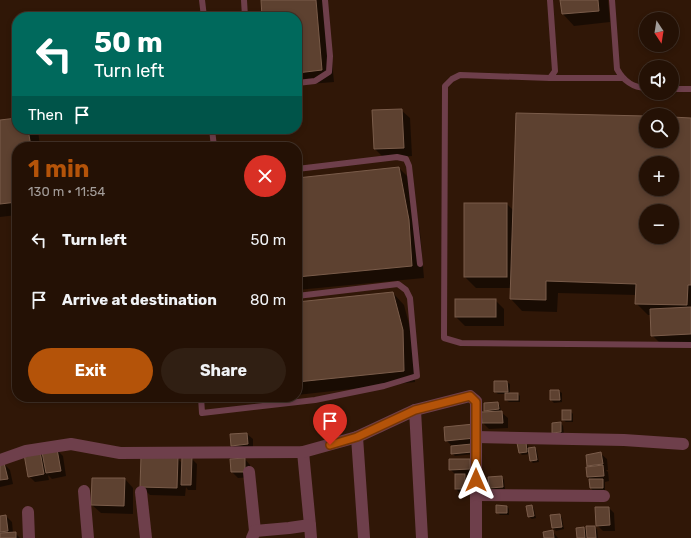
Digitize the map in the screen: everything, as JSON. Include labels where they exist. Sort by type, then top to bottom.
[{"type":"street","points":[[0,460],[26,451],[71,444],[120,453],[303,452],[357,437],[415,410],[470,396],[476,402],[476,538]]},
{"type":"street","points":[[415,410],[422,538]]},
{"type":"street","points":[[357,437],[364,538]]},
{"type":"street","points":[[476,437],[624,440],[684,444]]},
{"type":"street","points":[[303,452],[311,538]]},
{"type":"street","points":[[249,472],[254,534],[310,525]]},
{"type":"street","points":[[84,490],[88,538]]},
{"type":"street","points":[[141,492],[146,538]]},
{"type":"street","points":[[476,495],[604,496]]},
{"type":"street","points":[[28,512],[29,538]]},
{"type":"lane","points":[[202,0],[203,12]]},
{"type":"lane","points":[[244,0],[245,12]]},
{"type":"lane","points":[[302,82],[315,81],[329,72],[330,56],[325,0]]},
{"type":"lane","points":[[550,0],[555,71],[550,78]]},
{"type":"lane","points":[[612,0],[617,69],[622,78],[630,83],[639,86]]},
{"type":"lane","points":[[622,78],[550,78],[460,75],[445,86],[444,338],[461,343],[691,345]]},
{"type":"lane","points":[[679,89],[691,89]]},
{"type":"lane","points":[[302,168],[397,157],[406,159],[409,166],[420,264]]},
{"type":"lane","points":[[302,295],[398,284],[406,290],[410,298],[416,376],[384,386],[302,402]]},
{"type":"lane","points":[[201,402],[202,414],[299,402]]},
{"type":"building","points":[[261,0],[316,0],[322,70],[302,72],[302,12],[262,12]]},
{"type":"building","points":[[560,0],[598,0],[599,11],[562,14]]},
{"type":"building","points":[[402,109],[404,148],[374,149],[372,110]]},
{"type":"building","points":[[516,113],[639,116],[639,148],[679,148],[679,117],[691,118],[691,285],[688,285],[687,305],[635,304],[636,284],[546,281],[546,300],[510,299]]},
{"type":"building","points":[[12,119],[12,134],[29,134],[30,142],[12,142],[12,203],[0,204],[0,120]]},
{"type":"building","points":[[399,167],[409,220],[412,266],[302,277],[302,177]]},
{"type":"building","points":[[464,203],[507,203],[507,277],[464,277]]},
{"type":"building","points":[[393,292],[403,330],[404,371],[302,381],[302,301]]},
{"type":"building","points":[[455,299],[496,299],[496,317],[455,317]]},
{"type":"building","points":[[691,307],[691,334],[651,336],[650,309]]},
{"type":"building","points":[[494,381],[507,381],[508,392],[494,392]]},
{"type":"building","points":[[550,390],[559,390],[560,400],[550,400]]},
{"type":"building","points":[[505,393],[518,393],[518,400],[505,400]]},
{"type":"building","points":[[498,402],[499,409],[484,411],[484,403]]},
{"type":"building","points":[[562,410],[571,410],[571,420],[562,420]]},
{"type":"building","points":[[502,411],[503,423],[482,423],[481,412]]},
{"type":"building","points":[[561,422],[561,432],[552,433],[552,423]]},
{"type":"building","points":[[474,424],[475,438],[445,441],[444,427]]},
{"type":"building","points":[[247,433],[248,444],[231,446],[230,434]]},
{"type":"building","points":[[526,442],[527,452],[519,453],[517,443]]},
{"type":"building","points":[[472,444],[472,452],[451,454],[451,446]]},
{"type":"building","points":[[535,447],[537,460],[530,461],[528,448]]},
{"type":"building","points":[[57,449],[61,471],[46,473],[42,452]]},
{"type":"building","points":[[40,451],[44,474],[28,477],[24,454]]},
{"type":"building","points":[[601,452],[603,464],[587,466],[586,455]]},
{"type":"building","points":[[141,456],[178,457],[177,488],[140,487]]},
{"type":"building","points":[[182,456],[192,457],[191,485],[181,485]]},
{"type":"building","points":[[245,458],[245,472],[231,472],[230,459]]},
{"type":"building","points":[[449,459],[470,459],[470,469],[449,470]]},
{"type":"building","points":[[4,463],[8,479],[0,480],[0,464]]},
{"type":"building","points":[[603,465],[604,476],[587,477],[586,467]]},
{"type":"building","points":[[455,474],[465,474],[465,489],[455,489]]},
{"type":"building","points":[[502,476],[503,487],[489,488],[488,477]]},
{"type":"building","points":[[92,478],[125,478],[124,506],[91,505]]},
{"type":"building","points":[[589,479],[603,479],[603,488],[590,488]]},
{"type":"building","points":[[496,505],[507,506],[507,513],[496,513]]},
{"type":"building","points":[[532,505],[534,516],[528,517],[526,506]]},
{"type":"building","points":[[595,507],[609,507],[610,525],[596,526]]},
{"type":"building","points":[[560,514],[562,527],[552,528],[550,515]]},
{"type":"building","points":[[6,515],[8,531],[0,532],[0,516]]},
{"type":"building","points":[[586,526],[595,526],[596,538],[587,538]]},
{"type":"building","points":[[584,527],[585,538],[577,538],[576,528]]},
{"type":"building","points":[[553,530],[554,538],[544,538],[543,532]]},
{"type":"building","points":[[16,532],[16,538],[0,538],[0,533]]},
{"type":"route","points":[[330,445],[357,437],[415,410],[470,396],[476,402],[476,480]]}]
